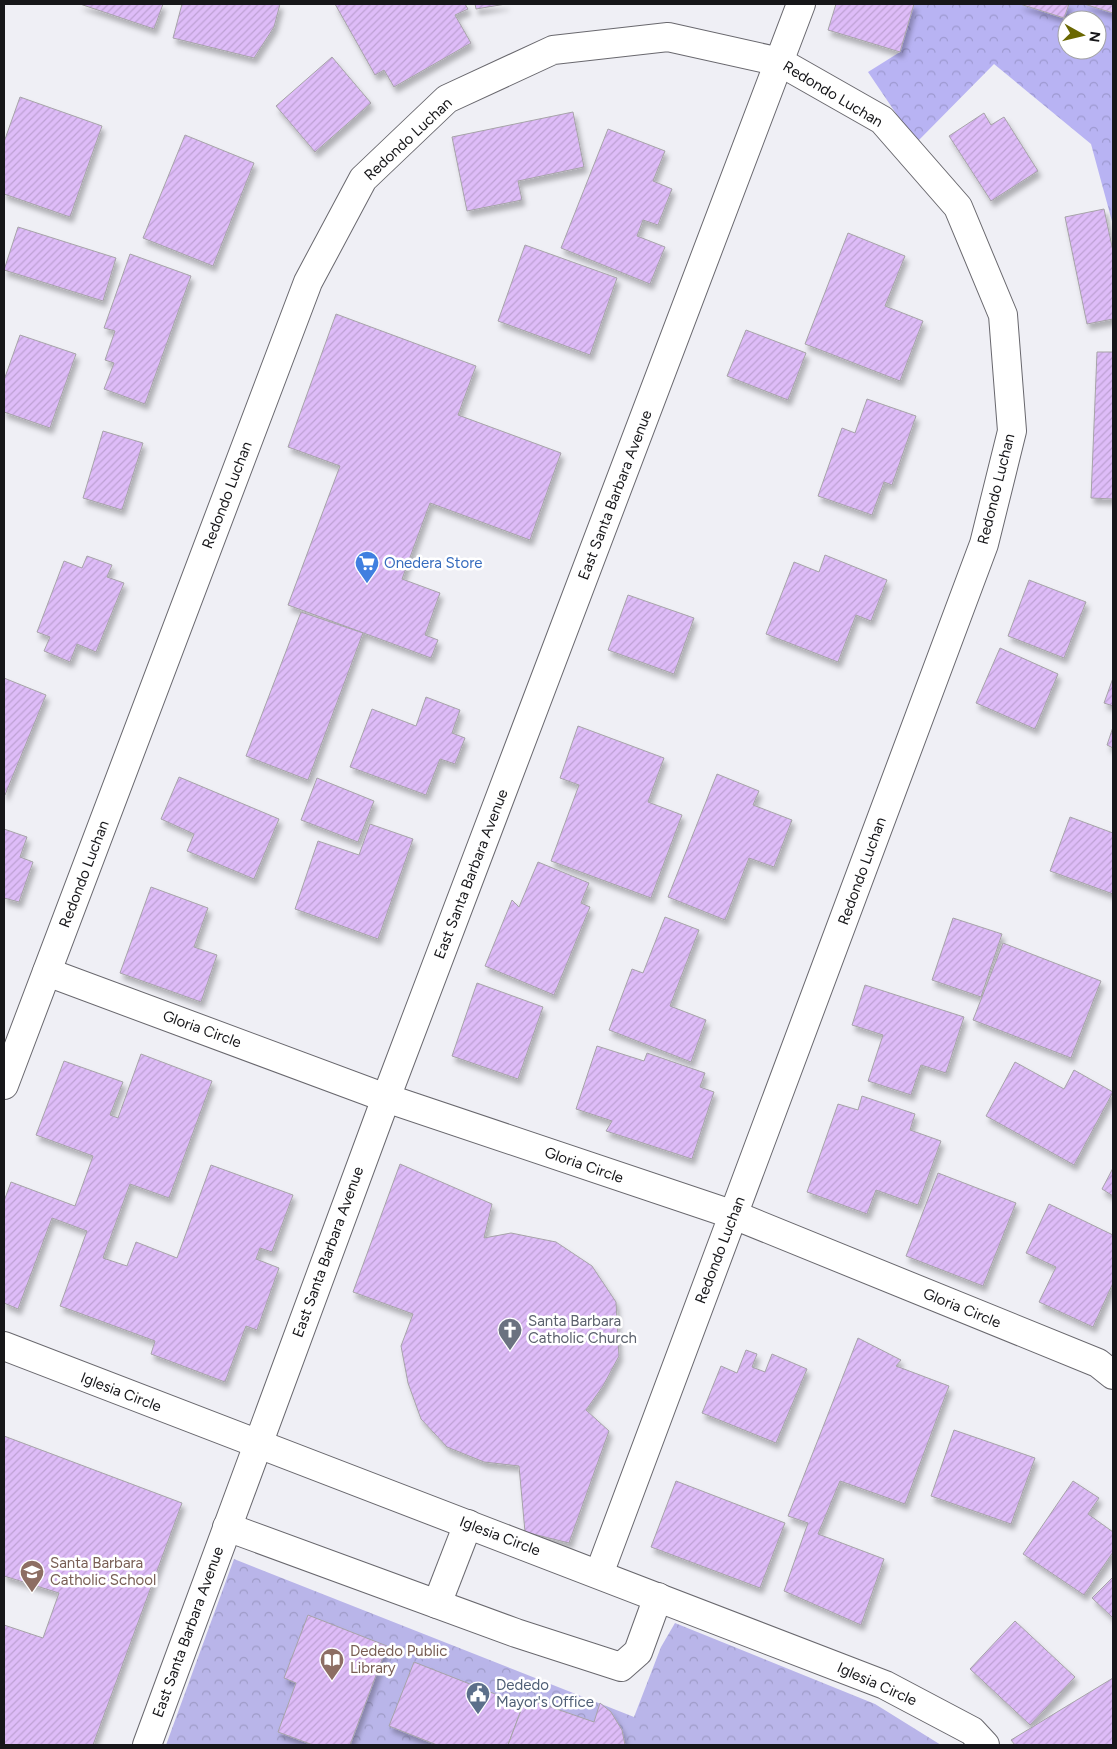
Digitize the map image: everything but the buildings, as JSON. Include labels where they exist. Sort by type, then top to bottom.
[{"type":"street","name":"East Santa Barbara Avenue","points":[[147,1745],[386,1098],[780,62],[800,4]]},
{"type":"street","name":"Redondo Luchan","points":[[4,1085],[308,282],[363,179],[447,99],[553,50],[668,37],[780,62],[882,120],[958,207],[1003,315],[1012,431],[984,544],[599,1574]]},
{"type":"street","name":"Gloria Circle","points":[[47,972],[386,1098],[734,1215],[1098,1363],[1113,1375]]},
{"type":"street","name":"Iglesia Circle","points":[[4,1346],[257,1445],[599,1574],[885,1685],[972,1731],[985,1745]]},
{"type":"street","points":[[437,1604],[468,1524]]},
{"type":"street","points":[[227,1527],[516,1633],[621,1667],[638,1652],[658,1597]]},
{"type":"green space","points":[[914,4],[1020,4],[1057,16],[1057,60],[1107,60],[1107,11],[1113,13],[1113,225],[1091,144],[994,64],[916,143],[868,72],[900,52]]},
{"type":"green space","points":[[1069,4],[1084,4],[1103,10],[1066,10]]},
{"type":"green space","points":[[234,1559],[634,1717],[661,1647],[675,1623],[875,1704],[941,1745],[166,1745]]},
{"type":"place","name":"Onedera Store","points":[[367,584]]},
{"type":"place","name":"Santa Barbara Catholic Church","points":[[510,1351]]},
{"type":"place","name":"Santa Barbara Catholic School","points":[[32,1593]]},
{"type":"place","name":"Dededo Public Library","points":[[332,1681]]},
{"type":"place","name":"Dededo Mayor's Office","points":[[478,1715]]}]
